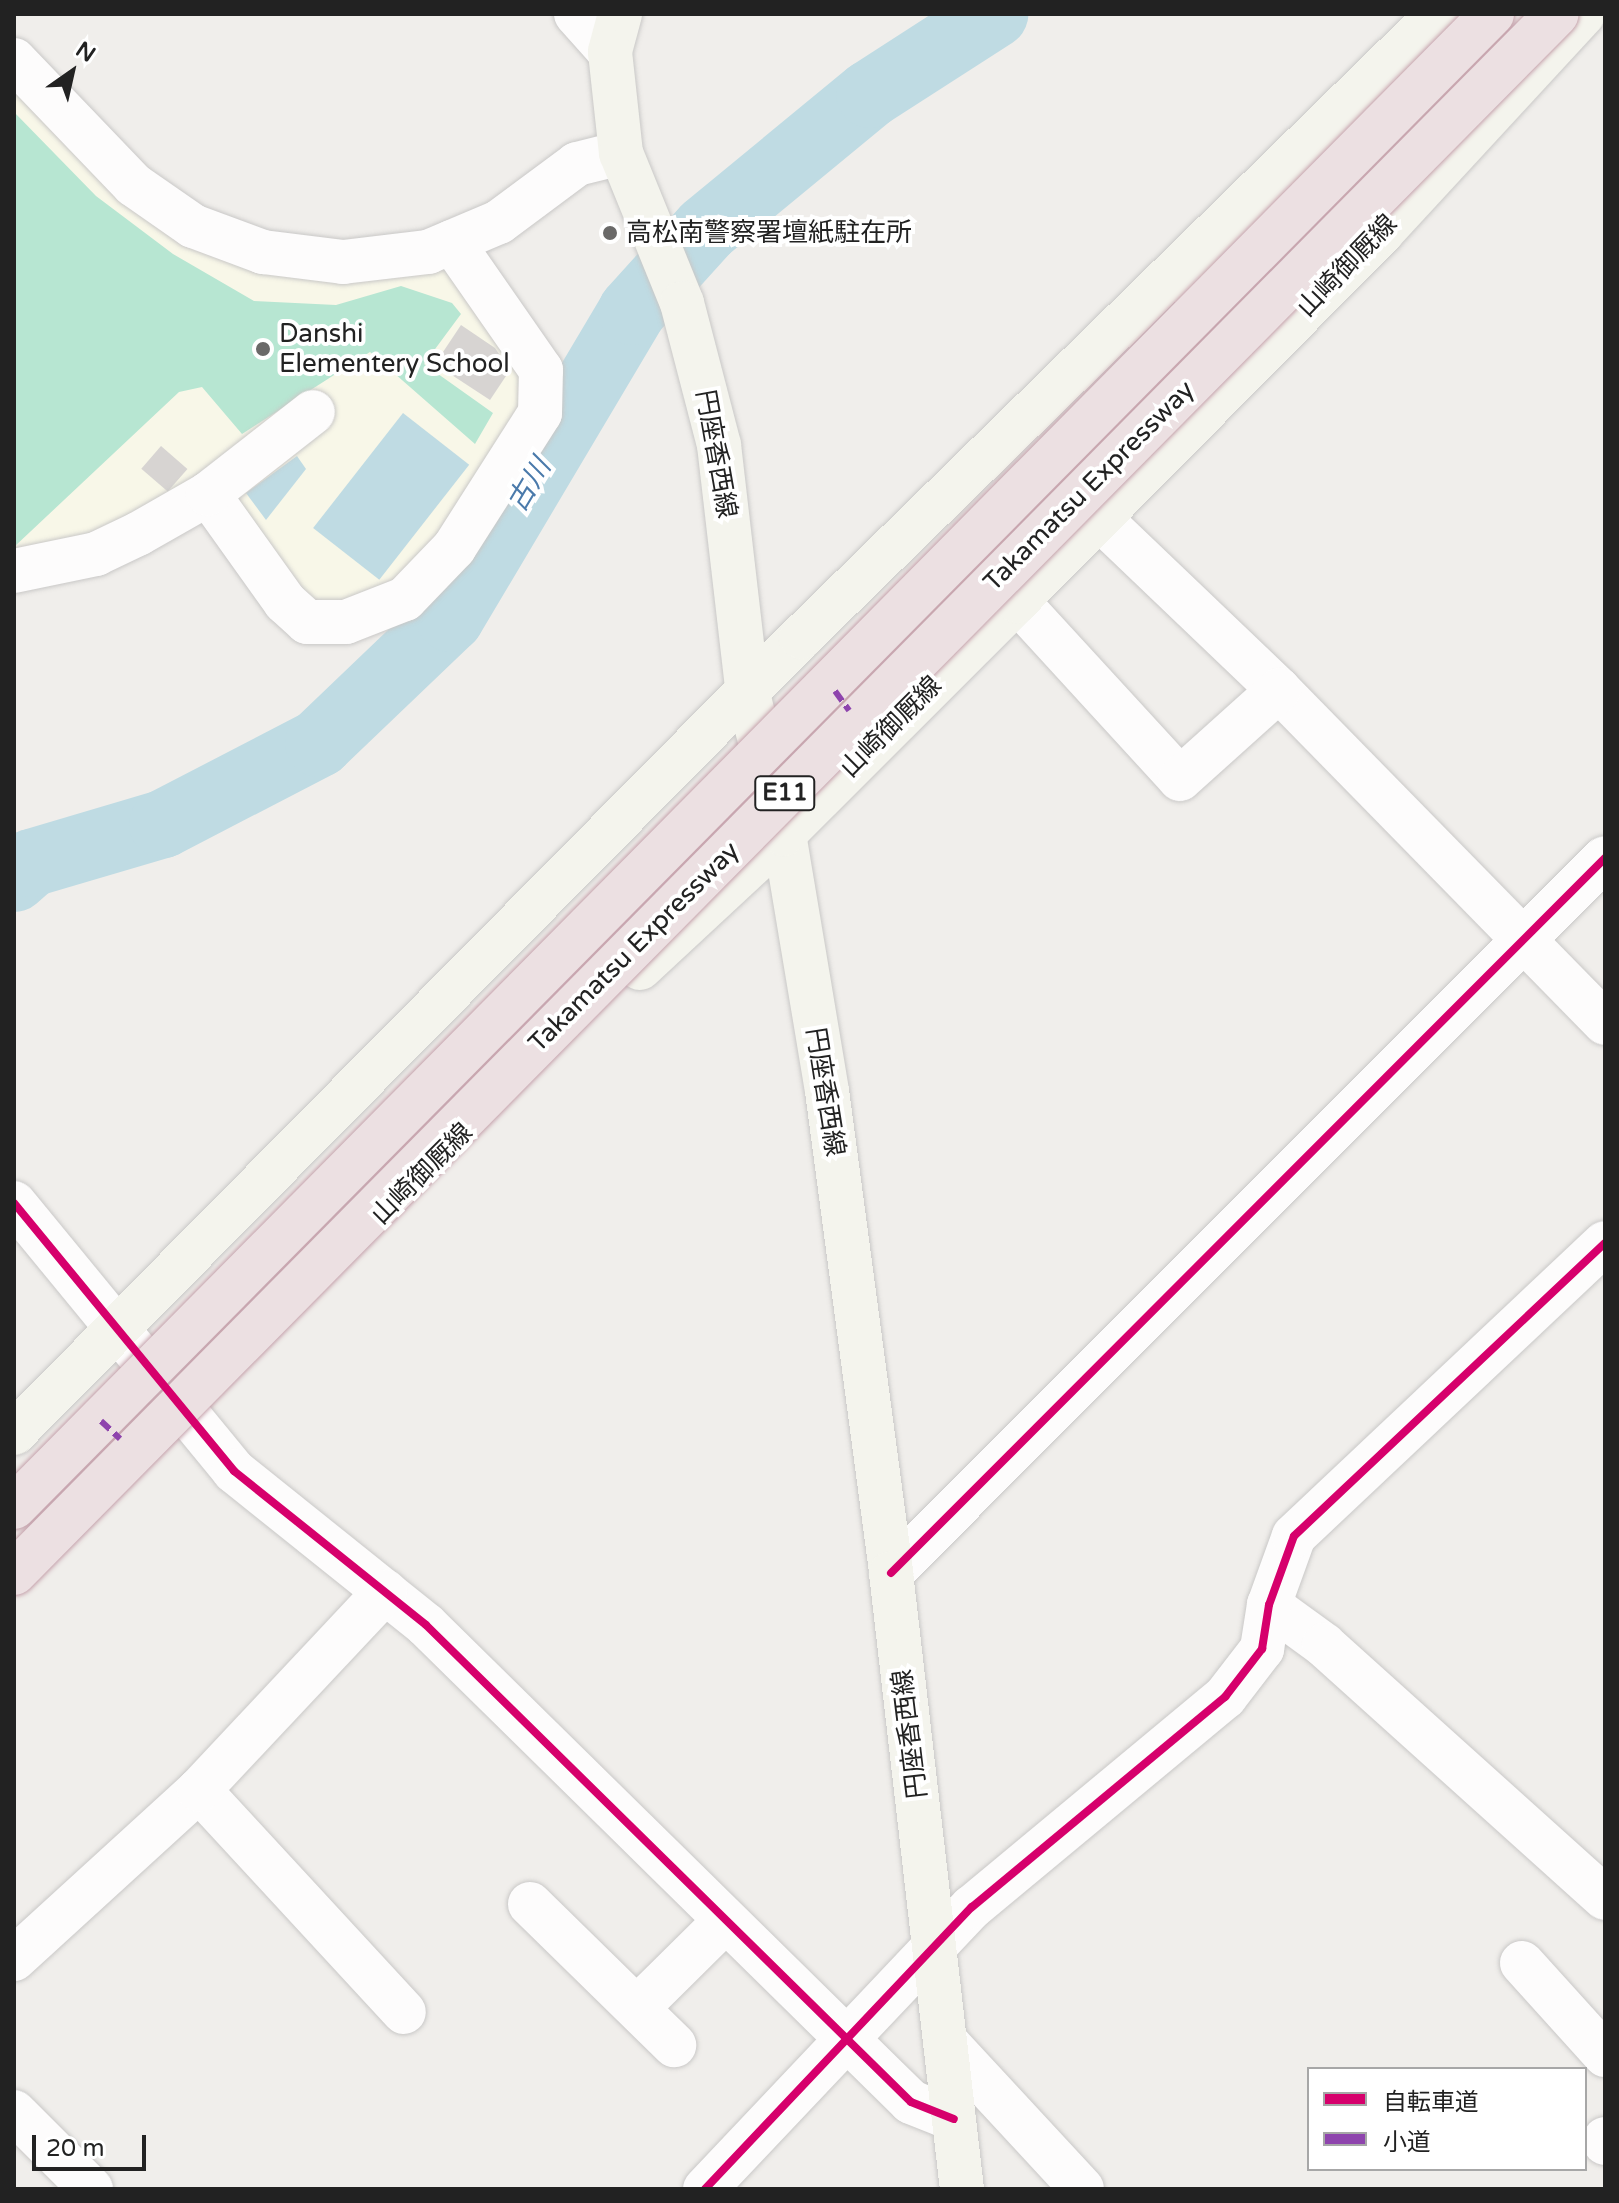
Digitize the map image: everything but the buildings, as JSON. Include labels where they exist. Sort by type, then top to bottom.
[{"type":"highway","name":"Takamatsu Expressway","points":[[14,1507],[1492,14]]},
{"type":"highway","name":"Takamatsu Expressway","points":[[14,1573],[1557,14]]},
{"type":"main road","points":[[14,1433],[748,694],[1438,14]]},
{"type":"main road","name":"山崎御厩線","points":[[14,1595],[184,1413],[479,1116],[784,834],[1017,601],[1382,232],[1583,14]]},
{"type":"main road","name":"円座香西線","points":[[615,33],[621,153],[682,303],[719,445],[748,694],[784,834],[827,1091],[891,1573],[962,2189]]},
{"type":"street","points":[[576,14],[615,33]]},
{"type":"street","points":[[14,60],[134,185],[193,226],[263,252],[343,262],[428,252],[499,222],[577,164],[621,153]]},
{"type":"street","points":[[208,494],[285,602],[307,622],[346,622],[405,599],[454,548],[540,413],[541,370],[452,242]]},
{"type":"street","points":[[14,571],[96,554],[208,494],[313,412]]},
{"type":"street","points":[[1099,518],[1279,690],[1605,1023]]},
{"type":"street","points":[[1017,601],[1180,779],[1279,690]]},
{"type":"street","points":[[891,1573],[1605,858]]},
{"type":"street","points":[[14,1203],[234,1471],[385,1592],[921,2111],[954,2119]]},
{"type":"street","points":[[705,2189],[848,2042],[972,1907],[1225,1697],[1262,1649],[1269,1605],[1294,1536],[1605,1243]]},
{"type":"street","points":[[14,1959],[199,1790],[385,1592]]},
{"type":"street","points":[[1269,1605],[1324,1645],[1605,1898]]},
{"type":"street","points":[[199,1790],[404,2012]]},
{"type":"street","points":[[530,1904],[674,2045]]},
{"type":"street","points":[[637,2008],[725,1921]]},
{"type":"street","points":[[1522,1963],[1605,2055]]},
{"type":"street","points":[[946,2042],[1082,2189]]},
{"type":"street","points":[[14,2112],[91,2189]]},
{"type":"shaded area","name":"Danshi Elementery School","points":[[14,81],[162,222],[446,261],[529,379],[520,422],[439,545],[379,597],[331,614],[295,592],[210,480],[123,532],[14,561]]},
{"type":"green space","points":[[14,112],[96,196],[173,254],[254,301],[336,305],[401,286],[452,303],[461,314],[424,364],[493,413],[475,444],[370,352],[242,434],[202,387],[179,392],[14,547]]},
{"type":"water","points":[[403,413],[469,465],[379,580],[313,528]]},
{"type":"water","points":[[297,456],[306,469],[266,520],[246,493]]},
{"type":"waterway","name":"古川","points":[[14,878],[31,863],[163,824],[319,743],[450,618],[632,311],[706,229],[870,94],[994,14]]},
{"type":"marked path","points":[[835,691],[849,710]]},
{"type":"marked path","points":[[101,1421],[120,1439]]},
{"type":"cycle path","points":[[891,1573],[1605,858]]},
{"type":"cycle path","points":[[14,1203],[234,1471],[426,1625],[911,2102],[954,2119]]},
{"type":"cycle path","points":[[705,2189],[972,1907],[1225,1697],[1262,1649],[1269,1605],[1294,1536],[1605,1243]]},
{"type":"place","name":"高松南警察署壇紙駐在所","points":[[610,233]]},
{"type":"place","name":"Danshi Elementery School","points":[[263,349]]}]
